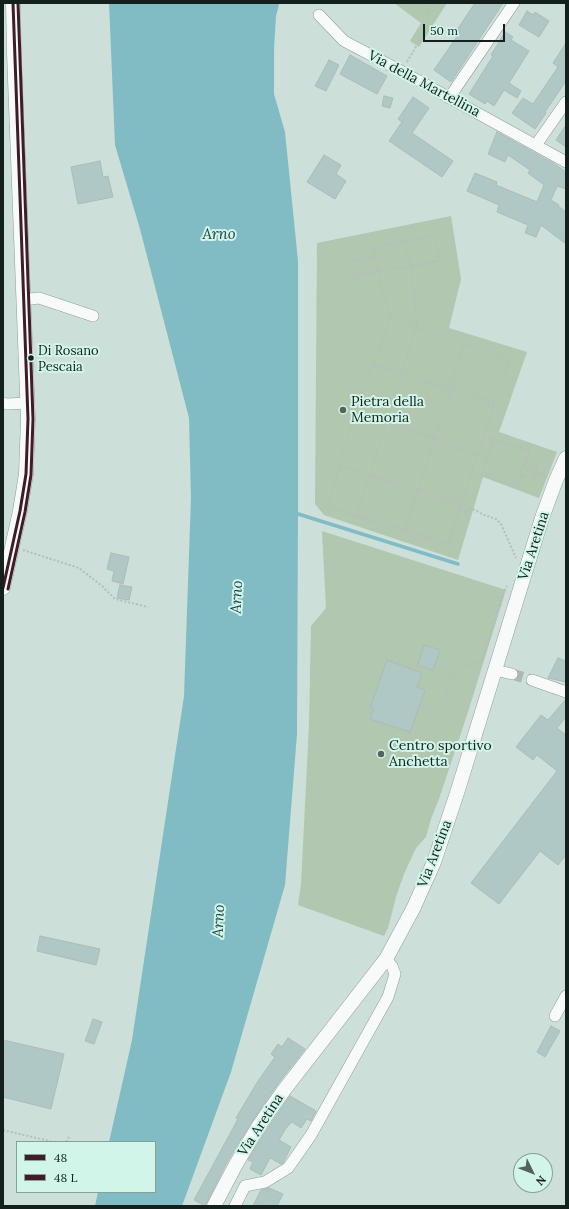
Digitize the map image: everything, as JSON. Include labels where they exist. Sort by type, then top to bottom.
[{"type":"main road","points":[[3,588],[13,546],[26,474],[28,419],[13,3]]},
{"type":"main road","name":"Via Aretina","points":[[214,1206],[235,1166],[272,1106],[386,959],[414,907],[434,862],[457,793],[542,518],[566,458]]},
{"type":"street","points":[[449,98],[514,3]]},
{"type":"street","name":"Via della Martellina","points":[[319,15],[344,41],[566,162]]},
{"type":"street","points":[[536,145],[566,102]]},
{"type":"street","points":[[23,300],[39,298],[93,316]]},
{"type":"street","points":[[3,402],[7,404],[28,403]]},
{"type":"street","points":[[495,670],[512,674]]},
{"type":"street","points":[[532,680],[566,692]]},
{"type":"street","points":[[235,1206],[246,1186],[265,1182],[288,1168],[311,1135],[388,997],[395,974],[392,966],[386,959]]},
{"type":"street","points":[[555,1016],[566,996]]},
{"type":"path","points":[[401,71],[428,26],[430,3]]},
{"type":"path","points":[[375,257],[351,261],[354,276],[378,272],[440,261],[435,235],[372,246],[375,257],[378,272],[390,318],[356,413],[328,506],[449,545],[509,358],[390,318]]},
{"type":"path","points":[[356,515],[417,327],[411,266],[405,241]]},
{"type":"path","points":[[404,531],[465,344]]},
{"type":"path","points":[[374,364],[494,403]]},
{"type":"path","points":[[356,413],[488,458]]},
{"type":"path","points":[[494,439],[530,450],[517,486],[482,475],[488,458],[494,439]]},
{"type":"path","points":[[521,475],[534,479],[538,468],[525,462]]},
{"type":"path","points":[[340,465],[462,504]]},
{"type":"path","points":[[527,471],[556,480]]},
{"type":"path","points":[[460,510],[466,513],[471,508],[496,519],[501,524],[517,560]]},
{"type":"path","points":[[13,546],[78,568],[102,586],[115,599],[148,607]]},
{"type":"path","points":[[448,706],[445,700],[448,685],[453,676],[458,670],[467,665],[480,662],[482,660],[503,594],[509,584]]},
{"type":"path","points":[[3,1130],[49,1141]]},
{"type":"path","points":[[67,1141],[69,1137]]},
{"type":"green space","points":[[394,3],[447,3],[419,47],[410,41],[421,23]]},
{"type":"green space","points":[[451,216],[461,279],[449,328],[527,352],[499,432],[557,452],[539,498],[483,477],[458,560],[324,515],[315,504],[317,243]]},
{"type":"green space","name":"Centro sportivo Anchetta","points":[[322,531],[506,590],[468,712],[426,837],[416,848],[404,874],[388,928],[384,936],[298,905],[301,884],[309,724],[311,626],[326,608]]},
{"type":"water","name":"Arno","points":[[109,3],[278,3],[274,49],[274,94],[285,132],[298,261],[297,734],[285,885],[231,1072],[182,1206],[95,1206],[98,1193],[156,1193],[156,1141],[109,1141],[132,1040],[184,696],[191,498],[189,418],[140,229],[115,145]]},
{"type":"building","points":[[475,3],[503,3],[451,82],[434,70],[460,32],[457,30]]},
{"type":"building","points":[[527,11],[533,15],[535,12],[549,21],[539,37],[519,25]]},
{"type":"building","points":[[505,32],[513,37],[511,40],[529,51],[509,83],[521,91],[517,98],[504,90],[494,106],[487,101],[485,104],[469,94],[493,56],[491,55]]},
{"type":"building","points":[[566,43],[566,81],[535,129],[512,113],[523,98],[533,104],[558,67],[553,63]]},
{"type":"building","points":[[350,55],[387,76],[377,94],[340,74]]},
{"type":"building","points":[[329,60],[339,65],[326,91],[315,86]]},
{"type":"building","points":[[384,96],[393,98],[390,108],[382,106]]},
{"type":"building","points":[[413,97],[429,108],[412,133],[453,161],[442,177],[389,141],[402,122],[398,119]]},
{"type":"building","points":[[566,125],[566,147],[556,140]]},
{"type":"building","points":[[497,132],[553,163],[566,172],[566,189],[557,186],[551,200],[566,212],[566,244],[541,225],[536,237],[525,233],[528,225],[497,212],[499,205],[467,191],[475,173],[497,182],[496,185],[537,202],[544,185],[528,173],[530,170],[508,155],[505,162],[488,154]]},
{"type":"building","points":[[324,155],[341,165],[336,174],[346,181],[335,199],[307,182]]},
{"type":"building","points":[[100,161],[103,177],[108,176],[113,197],[78,204],[71,167]]},
{"type":"building","points":[[111,553],[129,557],[123,584],[112,581],[114,571],[107,569]]},
{"type":"building","points":[[120,585],[132,587],[129,600],[117,598]]},
{"type":"building","points":[[424,645],[440,650],[433,670],[418,665]]},
{"type":"building","points":[[558,658],[566,661],[566,682],[548,678]]},
{"type":"building","points":[[387,660],[422,673],[417,687],[425,690],[410,732],[370,719],[374,709],[370,708]]},
{"type":"building","points":[[566,699],[566,717],[557,728],[566,735],[566,855],[558,865],[540,851],[499,904],[471,883],[557,771],[537,755],[533,760],[516,747],[541,715],[548,720]]},
{"type":"building","points":[[40,936],[100,949],[96,965],[37,951]]},
{"type":"building","points":[[93,1019],[102,1022],[94,1044],[85,1041]]},
{"type":"building","points":[[551,1026],[560,1031],[545,1057],[537,1052]]},
{"type":"building","points":[[288,1038],[305,1049],[277,1085],[251,1123],[227,1162],[205,1206],[194,1200],[238,1119],[236,1118],[258,1081],[275,1057],[271,1054],[278,1044],[282,1047]]},
{"type":"building","points":[[3,1040],[64,1054],[51,1109],[3,1097]]},
{"type":"building","points":[[290,1096],[316,1111],[311,1121],[307,1119],[301,1128],[292,1122],[286,1128],[279,1140],[291,1147],[283,1163],[281,1164],[270,1158],[261,1175],[250,1169],[253,1162],[248,1160]]},
{"type":"building","points":[[269,1188],[283,1194],[277,1206],[253,1206],[261,1190]]},
{"type":"waterway","points":[[295,513],[458,564]]},
{"type":"tunnel","points":[[512,674],[532,680]]},
{"type":"transit line","name":"48","points":[[3,588],[20,511],[26,474],[28,419],[13,3]]},
{"type":"transit line","points":[[8,589],[25,512],[31,475],[33,419],[18,3]]},
{"type":"place","name":"Di Rosano Pescaia","points":[[31,358]]},
{"type":"place","name":"Pietra della Memoria","points":[[343,410]]},
{"type":"place","name":"Centro sportivo Anchetta","points":[[381,754]]}]
